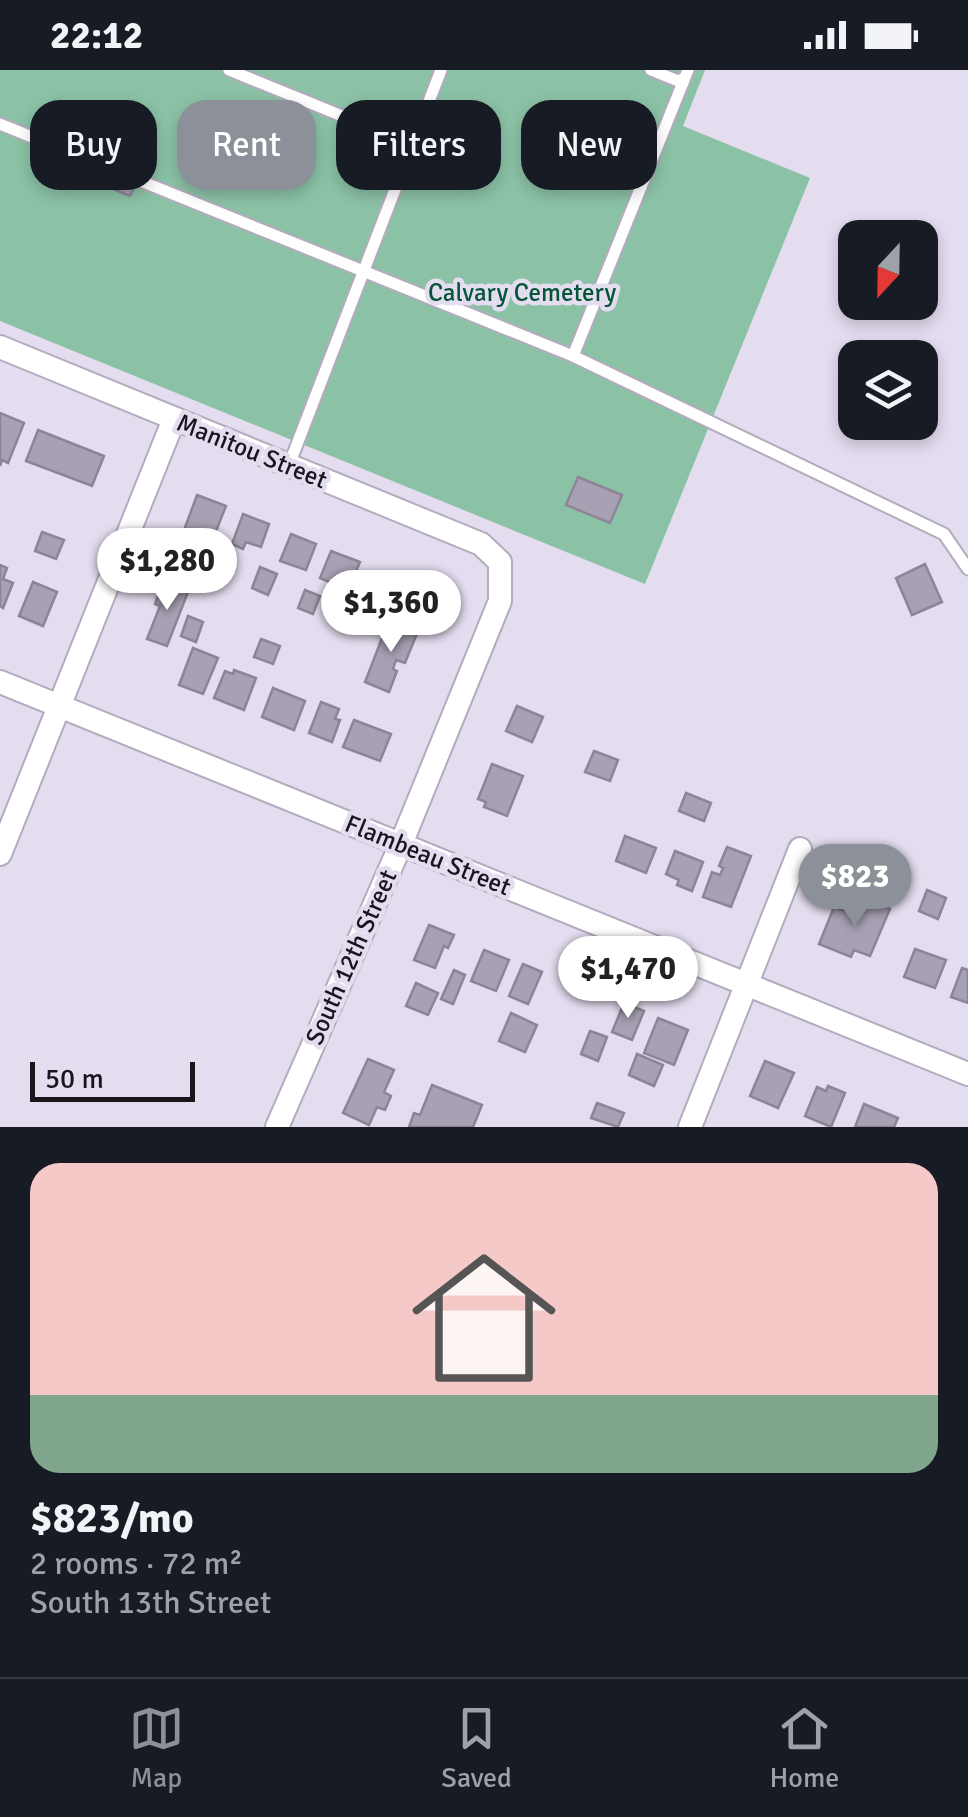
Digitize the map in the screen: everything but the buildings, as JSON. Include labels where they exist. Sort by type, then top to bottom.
[{"type":"street","name":"Manitou Street","points":[[0,347],[480,544],[500,562]]},
{"type":"street","points":[[0,854],[174,419]]},
{"type":"street","name":"South 12th Street","points":[[277,1127],[401,844],[500,601],[500,562]]},
{"type":"street","name":"Flambeau Street","points":[[0,682],[968,1074]]},
{"type":"street","points":[[690,1127],[800,849]]},
{"type":"lane","points":[[229,70],[336,114]]},
{"type":"lane","points":[[429,100],[441,70]]},
{"type":"lane","points":[[573,356],[684,74],[651,70]]},
{"type":"lane","points":[[0,124],[573,356],[944,534],[968,569]]},
{"type":"lane","points":[[289,465],[393,190]]},
{"type":"green space","name":"Calvary Cemetery","points":[[0,70],[705,70],[683,126],[810,178],[645,584],[0,321]]}]
